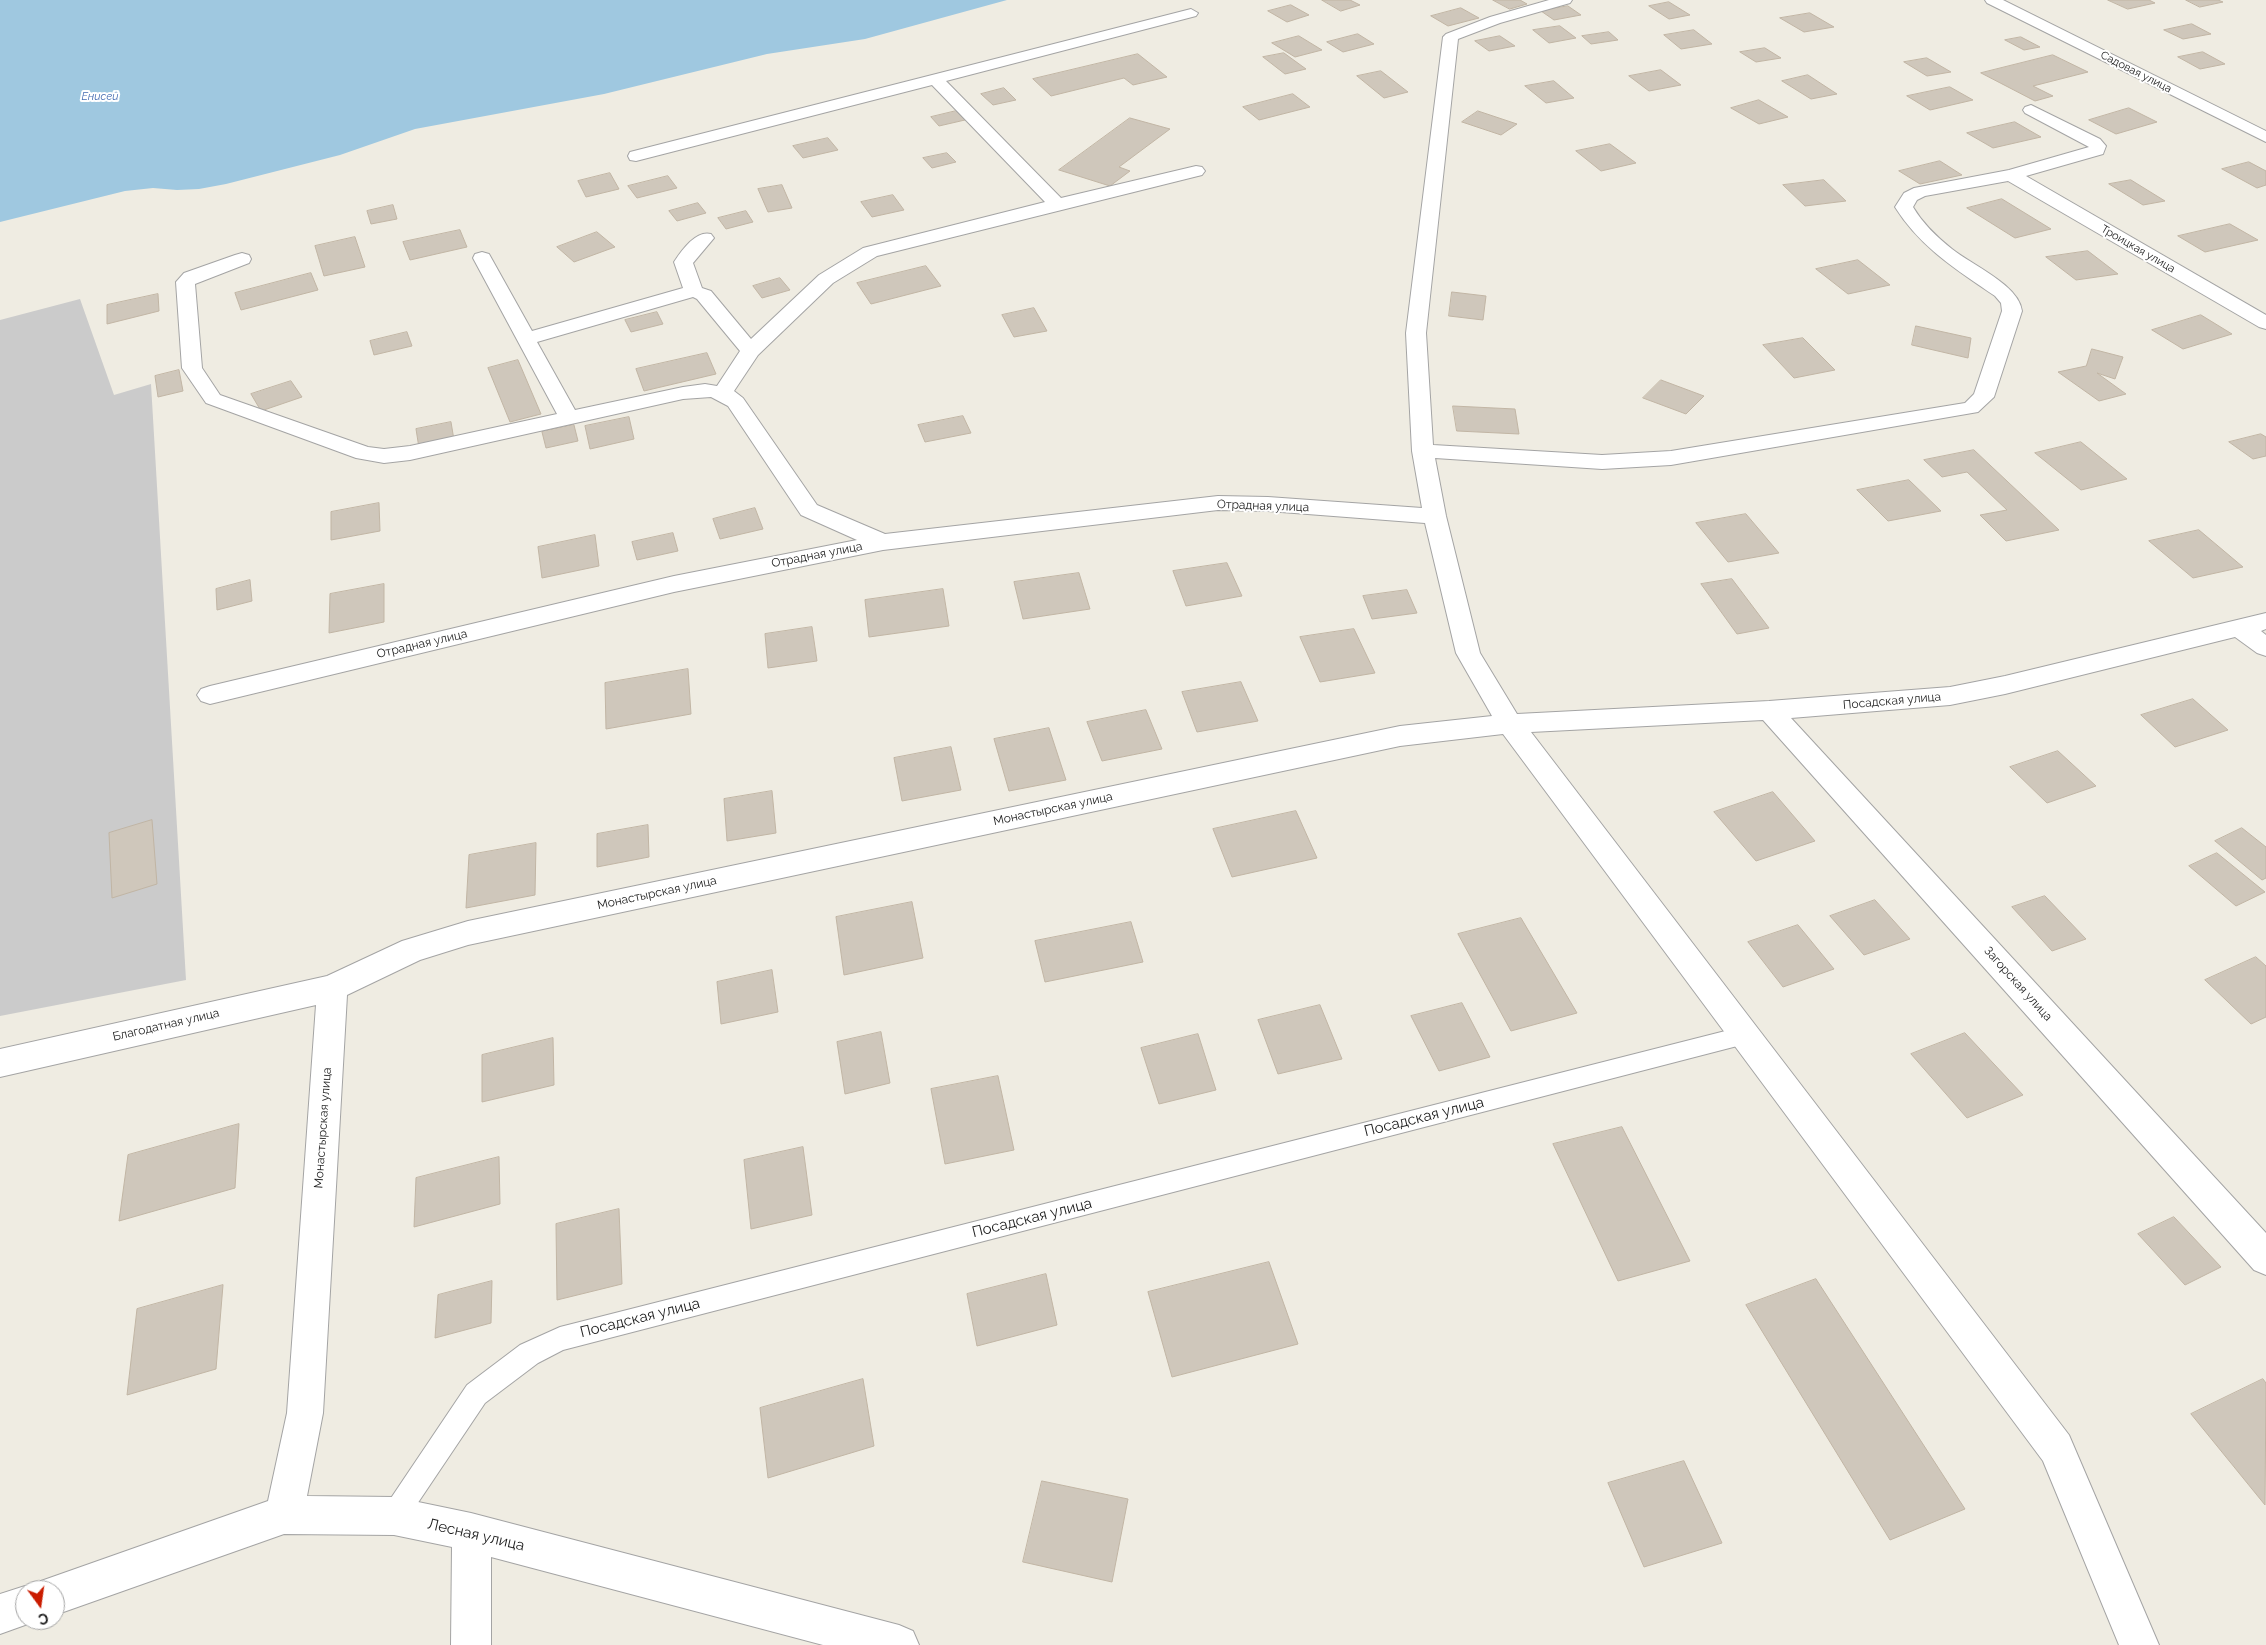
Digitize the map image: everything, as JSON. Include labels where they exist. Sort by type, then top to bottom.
[{"type":"street","points":[[1564,0],[1495,20],[1451,37],[1416,333],[1423,451],[1435,516],[1468,653],[1510,724],[2056,1448],[2138,1645]]},
{"type":"street","name":"Садовая улица","points":[[1998,3],[2266,137]]},
{"type":"street","points":[[636,156],[1191,13]]},
{"type":"street","points":[[935,79],[1057,204]]},
{"type":"street","points":[[1423,451],[1602,462],[1632,462],[1671,458],[1971,408],[1984,397],[2012,311],[2011,302],[2002,292],[1933,242],[1910,218],[1904,206],[1910,197],[1920,192],[2011,174],[2097,150],[2098,146],[2094,143],[2031,110]]},
{"type":"street","points":[[723,392],[750,351],[826,279],[857,258],[870,252],[1057,204],[1196,171]]},
{"type":"street","name":"Троицкая улица","points":[[2011,174],[2266,323]]},
{"type":"street","points":[[694,291],[683,262],[705,238]]},
{"type":"street","points":[[482,258],[569,418]]},
{"type":"street","points":[[242,259],[191,277],[185,282],[192,368],[213,399],[364,453],[384,456],[410,454],[682,393],[703,390],[723,392],[736,402],[809,510],[883,542]]},
{"type":"street","points":[[525,339],[694,291],[704,295],[750,351]]},
{"type":"street","name":"Отрадная улица","points":[[210,695],[674,584],[883,542],[1218,503],[1268,504],[1435,516]]},
{"type":"street","name":"Посадская улица","points":[[1510,724],[1769,710],[1950,696],[2004,685],[2266,622]]},
{"type":"street","points":[[2240,628],[2266,647]]},
{"type":"street","name":"Загорская улица","points":[[1769,710],[2266,1258]]},
{"type":"street","name":"Монастырская улица","points":[[284,1515],[305,1413],[332,988],[412,950],[468,933],[1400,736],[1510,724]]},
{"type":"street","name":"Благодатная улица","points":[[0,1063],[332,988]]},
{"type":"street","name":"Лесная улица","points":[[65,1592],[284,1515],[394,1516],[471,1532],[899,1645]]},
{"type":"street","points":[[471,1532],[472,1645]]},
{"type":"street","points":[[0,1614],[15,1609]]},
{"type":"lane","name":"Посадская улица","points":[[394,1516],[476,1394],[528,1354],[560,1339],[1745,1035]]},
{"type":"shaded area","points":[[80,299],[114,395],[151,384],[186,980],[0,1016],[0,320]]},
{"type":"water","name":"Енисей","points":[[0,0],[1007,0],[865,39],[767,54],[604,94],[415,129],[340,155],[226,184],[199,189],[153,188],[125,191],[0,222]]},
{"type":"building","points":[[1322,0],[1350,0],[1360,5],[1341,11]]},
{"type":"building","points":[[1493,0],[1520,0],[1527,4],[1510,9]]},
{"type":"building","points":[[2108,0],[2149,0],[2155,3],[2128,9]]},
{"type":"building","points":[[2186,0],[2218,0],[2223,2],[2200,7]]},
{"type":"building","points":[[1669,2],[1690,15],[1669,19],[1649,6]]},
{"type":"building","points":[[1291,5],[1309,15],[1287,22],[1268,11]]},
{"type":"building","points":[[1568,6],[1581,15],[1554,20],[1541,11]]},
{"type":"building","points":[[1461,8],[1479,18],[1448,26],[1431,16]]},
{"type":"building","points":[[1810,13],[1834,27],[1804,32],[1780,18]]},
{"type":"building","points":[[2192,24],[2211,34],[2183,39],[2164,30]]},
{"type":"building","points":[[1560,26],[1576,38],[1549,43],[1533,30]]},
{"type":"building","points":[[1694,30],[1712,44],[1681,49],[1664,35]]},
{"type":"building","points":[[1609,32],[1618,40],[1591,44],[1582,36]]},
{"type":"building","points":[[1358,34],[1374,44],[1343,52],[1327,42]]},
{"type":"building","points":[[1299,36],[1322,50],[1295,57],[1272,43]]},
{"type":"building","points":[[1500,36],[1515,46],[1489,51],[1475,41]]},
{"type":"building","points":[[2021,37],[2040,47],[2024,50],[2005,40]]},
{"type":"building","points":[[1765,48],[1781,58],[1756,62],[1740,52]]},
{"type":"building","points":[[2203,52],[2225,64],[2200,69],[2178,57]]},
{"type":"building","points":[[1284,53],[1306,69],[1285,74],[1263,57]]},
{"type":"building","points":[[1138,54],[1167,77],[1133,85],[1124,78],[1051,96],[1033,79]]},
{"type":"building","points":[[2053,55],[2088,72],[2033,86],[2053,96],[2035,101],[1981,73]]},
{"type":"building","points":[[1927,58],[1951,72],[1927,76],[1904,62]]},
{"type":"building","points":[[1661,70],[1681,85],[1649,91],[1629,76]]},
{"type":"building","points":[[1381,71],[1408,92],[1384,98],[1357,76]]},
{"type":"building","points":[[1808,75],[1837,94],[1811,99],[1782,81]]},
{"type":"building","points":[[1554,81],[1574,98],[1546,103],[1525,86]]},
{"type":"building","points":[[1950,87],[1973,100],[1930,110],[1907,96]]},
{"type":"building","points":[[1004,88],[1016,100],[993,105],[981,94]]},
{"type":"building","points":[[1293,94],[1310,107],[1259,120],[1243,107]]},
{"type":"building","points":[[1759,100],[1788,117],[1759,124],[1731,108]]},
{"type":"building","points":[[2129,108],[2157,122],[2116,134],[2089,120]]},
{"type":"building","points":[[956,111],[965,120],[939,126],[931,117]]},
{"type":"building","points":[[1478,111],[1517,124],[1501,135],[1462,122]]},
{"type":"building","points":[[1130,118],[1170,129],[1119,167],[1130,171],[1110,186],[1059,170]]},
{"type":"building","points":[[2015,122],[2041,137],[1993,148],[1967,133]]},
{"type":"building","points":[[828,138],[838,150],[803,158],[793,146]]},
{"type":"building","points":[[1610,144],[1636,163],[1601,171],[1576,151]]},
{"type":"building","points":[[947,153],[956,162],[932,168],[923,158]]},
{"type":"building","points":[[1940,161],[1962,175],[1920,184],[1899,171]]},
{"type":"building","points":[[2249,162],[2266,171],[2266,185],[2257,188],[2222,169]]},
{"type":"building","points":[[610,173],[619,189],[586,197],[578,181]]},
{"type":"building","points":[[668,176],[677,188],[637,198],[628,186]]},
{"type":"building","points":[[1824,180],[1846,201],[1805,206],[1783,185]]},
{"type":"building","points":[[2131,180],[2165,201],[2143,205],[2109,184]]},
{"type":"building","points":[[782,185],[792,208],[768,212],[758,189]]},
{"type":"building","points":[[893,195],[904,210],[872,217],[861,202]]},
{"type":"building","points":[[2002,199],[2051,229],[2015,238],[1967,208]]},
{"type":"building","points":[[698,203],[706,213],[677,221],[669,211]]},
{"type":"building","points":[[393,205],[397,219],[371,224],[367,211]]},
{"type":"building","points":[[746,211],[753,222],[726,229],[718,218]]},
{"type":"building","points":[[2230,224],[2258,240],[2205,252],[2178,236]]},
{"type":"building","points":[[460,230],[467,247],[410,260],[403,242]]},
{"type":"building","points":[[597,232],[615,247],[574,262],[557,247]]},
{"type":"building","points":[[355,237],[365,267],[324,276],[315,246]]},
{"type":"building","points":[[2088,251],[2118,274],[2076,280],[2046,257]]},
{"type":"building","points":[[1858,260],[1890,285],[1848,294],[1816,269]]},
{"type":"building","points":[[926,266],[941,286],[871,304],[857,283]]},
{"type":"building","points":[[311,273],[318,290],[241,310],[235,293]]},
{"type":"building","points":[[780,278],[790,290],[762,298],[753,286]]},
{"type":"building","points":[[1452,292],[1486,296],[1483,320],[1449,316]]},
{"type":"building","points":[[158,294],[159,311],[107,324],[107,305]]},
{"type":"building","points":[[1034,308],[1047,331],[1014,337],[1002,315]]},
{"type":"building","points":[[657,312],[663,324],[631,332],[625,320]]},
{"type":"building","points":[[2201,315],[2232,334],[2183,349],[2152,330]]},
{"type":"building","points":[[1916,326],[1971,338],[1968,358],[1912,345]]},
{"type":"building","points":[[407,332],[412,346],[374,355],[370,341]]},
{"type":"building","points":[[1803,338],[1835,370],[1794,378],[1763,345]]},
{"type":"building","points":[[2092,349],[2123,357],[2115,379],[2097,373],[2126,394],[2099,401],[2058,372],[2086,366]]},
{"type":"building","points":[[707,353],[716,374],[644,391],[636,369]]},
{"type":"building","points":[[518,360],[541,414],[510,422],[488,368]]},
{"type":"building","points":[[179,370],[183,391],[158,397],[155,376]]},
{"type":"building","points":[[1661,380],[1704,396],[1686,414],[1643,398]]},
{"type":"building","points":[[291,381],[302,397],[261,411],[251,394]]},
{"type":"building","points":[[1453,406],[1515,409],[1519,434],[1457,431]]},
{"type":"building","points":[[963,416],[971,433],[925,442],[918,425]]},
{"type":"building","points":[[629,417],[634,439],[590,449],[585,426]]},
{"type":"building","points":[[451,422],[454,440],[419,448],[416,429]]},
{"type":"building","points":[[574,425],[578,441],[546,448],[542,432]]},
{"type":"building","points":[[2261,434],[2266,437],[2266,456],[2253,459],[2229,442]]},
{"type":"building","points":[[2081,442],[2127,479],[2081,490],[2035,453]]},
{"type":"building","points":[[1974,450],[2059,530],[2006,541],[1980,515],[2007,510],[1967,472],[1942,477],[1924,460]]},
{"type":"building","points":[[1909,480],[1941,511],[1888,521],[1857,490]]},
{"type":"building","points":[[379,503],[380,531],[331,540],[331,512]]},
{"type":"building","points":[[755,508],[763,529],[720,539],[713,519]]},
{"type":"building","points":[[1746,514],[1779,553],[1728,562],[1696,523]]},
{"type":"building","points":[[2199,530],[2243,567],[2193,578],[2149,541]]},
{"type":"building","points":[[673,533],[678,551],[637,560],[632,542]]},
{"type":"building","points":[[595,535],[599,566],[542,578],[538,547]]},
{"type":"building","points":[[1227,563],[1242,596],[1186,606],[1173,571]]},
{"type":"building","points":[[1079,573],[1090,609],[1023,619],[1014,582]]},
{"type":"building","points":[[1732,579],[1769,628],[1737,634],[1701,584]]},
{"type":"building","points":[[250,580],[252,601],[217,610],[216,589]]},
{"type":"building","points":[[384,584],[384,622],[329,633],[330,594]]},
{"type":"building","points":[[943,589],[949,626],[869,637],[865,600]]},
{"type":"building","points":[[1407,590],[1417,613],[1372,619],[1363,596]]},
{"type":"building","points":[[812,627],[817,661],[768,668],[765,634]]},
{"type":"building","points":[[1354,629],[1375,673],[1320,682],[1300,637]]},
{"type":"building","points":[[688,669],[691,714],[606,729],[605,683]]},
{"type":"building","points":[[1241,682],[1258,721],[1197,732],[1182,692]]},
{"type":"building","points":[[2193,699],[2228,730],[2175,747],[2141,715]]},
{"type":"building","points":[[1146,710],[1162,749],[1102,761],[1087,722]]},
{"type":"building","points":[[1049,728],[1066,780],[1009,791],[994,739]]},
{"type":"building","points":[[951,747],[961,790],[902,801],[894,758]]},
{"type":"building","points":[[2058,751],[2096,786],[2047,803],[2010,767]]},
{"type":"building","points":[[772,791],[776,833],[727,841],[724,799]]},
{"type":"building","points":[[1773,792],[1815,841],[1756,861],[1714,812]]},
{"type":"building","points":[[1296,811],[1317,858],[1232,877],[1213,829]]},
{"type":"building","points":[[152,820],[157,884],[112,898],[109,833]]},
{"type":"building","points":[[648,825],[649,857],[597,867],[597,834]]},
{"type":"building","points":[[2242,828],[2266,847],[2266,878],[2262,880],[2215,841]]},
{"type":"building","points":[[536,843],[535,895],[466,908],[469,855]]},
{"type":"building","points":[[2217,853],[2265,892],[2236,906],[2189,866]]},
{"type":"building","points":[[2045,896],[2086,939],[2052,951],[2012,907]]},
{"type":"building","points":[[1875,900],[1910,939],[1864,955],[1830,916]]},
{"type":"building","points":[[912,902],[923,958],[844,975],[836,917]]},
{"type":"building","points":[[1521,918],[1577,1013],[1511,1031],[1458,934]]},
{"type":"building","points":[[1131,922],[1143,962],[1045,982],[1035,941]]},
{"type":"building","points":[[1798,925],[1834,969],[1783,987],[1748,942]]},
{"type":"building","points":[[2256,957],[2266,966],[2266,1017],[2251,1024],[2205,980]]},
{"type":"building","points":[[772,970],[778,1012],[721,1024],[717,982]]},
{"type":"building","points":[[1462,1003],[1490,1057],[1439,1071],[1411,1016]]},
{"type":"building","points":[[1320,1005],[1342,1059],[1278,1074],[1258,1020]]},
{"type":"building","points":[[881,1032],[890,1083],[845,1094],[837,1042]]},
{"type":"building","points":[[1965,1033],[2023,1095],[1967,1118],[1911,1054]]},
{"type":"building","points":[[1198,1034],[1216,1090],[1159,1104],[1141,1048]]},
{"type":"building","points":[[553,1038],[554,1085],[482,1102],[482,1055]]},
{"type":"building","points":[[998,1076],[1014,1150],[945,1164],[931,1089]]},
{"type":"building","points":[[239,1124],[235,1188],[119,1221],[128,1155]]},
{"type":"building","points":[[1622,1127],[1690,1261],[1618,1281],[1553,1144]]},
{"type":"building","points":[[803,1147],[812,1215],[751,1229],[744,1160]]},
{"type":"building","points":[[499,1157],[500,1204],[414,1227],[416,1178]]},
{"type":"building","points":[[619,1209],[622,1284],[557,1300],[556,1224]]},
{"type":"building","points":[[2174,1217],[2221,1267],[2185,1285],[2138,1234]]},
{"type":"building","points":[[1269,1262],[1298,1344],[1172,1377],[1148,1292]]},
{"type":"building","points":[[1046,1274],[1057,1325],[977,1346],[967,1294]]},
{"type":"building","points":[[1816,1279],[1965,1509],[1890,1540],[1746,1305]]},
{"type":"building","points":[[492,1281],[491,1323],[435,1338],[438,1295]]},
{"type":"building","points":[[223,1285],[216,1369],[127,1395],[137,1309]]},
{"type":"building","points":[[863,1379],[874,1446],[768,1478],[760,1408]]},
{"type":"building","points":[[2263,1379],[2266,1383],[2265,1505],[2191,1414]]},
{"type":"building","points":[[1684,1461],[1722,1543],[1644,1567],[1608,1483]]},
{"type":"building","points":[[1042,1481],[1128,1499],[1112,1582],[1023,1562]]}]
